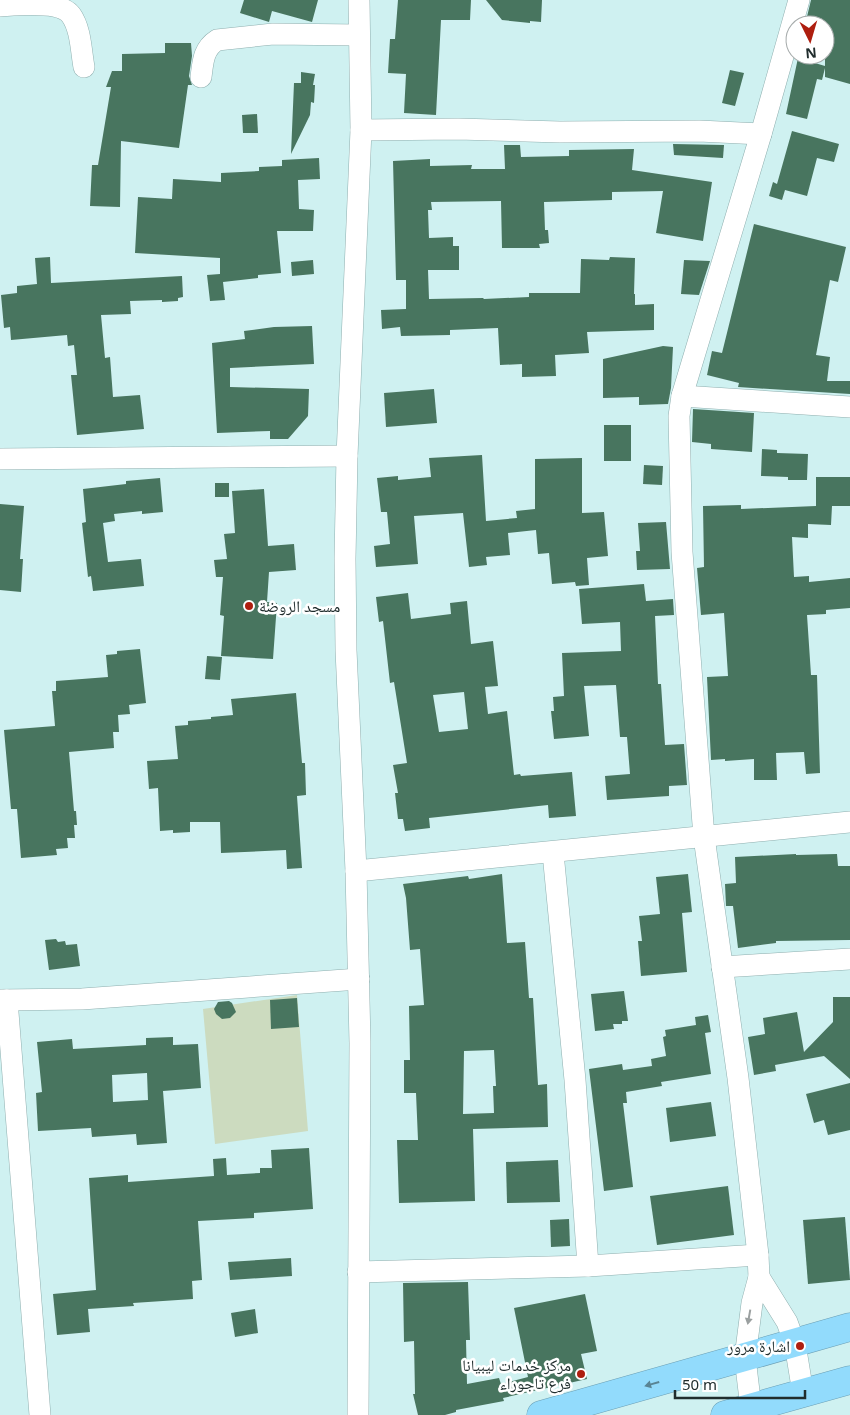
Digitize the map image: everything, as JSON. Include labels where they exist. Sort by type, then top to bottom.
[{"type":"highway","points":[[541,1415],[850,1327]]},
{"type":"highway","points":[[725,1415],[850,1380]]},
{"type":"street","points":[[358,1415],[359,979],[346,650],[346,456],[361,130],[359,0]]},
{"type":"street","points":[[751,1408],[745,1358],[750,1310],[759,1277],[758,1255],[738,1078],[704,837],[682,552],[679,416],[682,396],[761,134],[799,0]]},
{"type":"street","points":[[0,6],[54,6],[65,9],[71,15],[77,29],[84,67]]},
{"type":"street","points":[[201,77],[206,51],[210,44],[217,40],[273,34],[359,35]]},
{"type":"street","points":[[361,130],[699,131],[761,134]]},
{"type":"street","points":[[682,396],[850,407]]},
{"type":"street","points":[[0,459],[346,456]]},
{"type":"street","points":[[356,871],[553,853],[850,822]]},
{"type":"street","points":[[553,853],[575,1080],[588,1266]]},
{"type":"street","points":[[722,967],[850,959]]},
{"type":"street","points":[[40,1415],[3,1000],[82,999],[359,979]]},
{"type":"street","points":[[358,1272],[588,1266],[758,1255]]},
{"type":"street","points":[[759,1277],[787,1322],[795,1344],[804,1393]]},
{"type":"green space","points":[[297,995],[308,1131],[215,1144],[203,1009]]},
{"type":"building","points":[[244,0],[318,0],[312,22],[272,11],[269,22],[240,13]]},
{"type":"building","points":[[398,0],[471,0],[470,20],[441,20],[436,115],[404,113],[406,74],[388,73],[390,39],[395,39]]},
{"type":"building","points":[[486,0],[542,0],[541,22],[530,21],[530,23],[502,20]]},
{"type":"building","points":[[811,0],[850,0],[850,84],[825,77],[825,68],[822,80],[817,79],[807,119],[786,114],[796,65],[835,65],[835,15],[807,15]]},
{"type":"building","points":[[165,43],[191,43],[192,56],[189,76],[192,85],[188,85],[179,148],[121,141],[120,207],[90,206],[92,165],[98,165],[111,87],[106,87],[112,71],[122,71],[122,54],[165,53]]},
{"type":"building","points":[[730,70],[744,73],[735,106],[722,103]]},
{"type":"building","points":[[301,72],[315,74],[313,85],[315,85],[314,103],[311,102],[310,115],[291,154],[294,83],[301,83]]},
{"type":"building","points":[[257,114],[258,133],[243,133],[242,115]]},
{"type":"building","points":[[792,131],[839,144],[834,162],[817,158],[807,196],[785,190],[782,200],[769,196],[773,182],[777,184]]},
{"type":"building","points":[[673,144],[724,145],[723,158],[674,155]]},
{"type":"building","points":[[504,145],[520,145],[521,157],[569,156],[569,150],[634,149],[632,170],[712,182],[703,241],[656,233],[663,191],[612,192],[612,200],[544,202],[545,230],[548,230],[549,243],[539,244],[540,248],[502,248],[501,201],[431,202],[432,210],[428,210],[429,238],[453,237],[453,246],[459,246],[459,270],[428,270],[429,299],[484,299],[529,297],[529,293],[580,293],[581,259],[609,260],[610,257],[635,258],[635,305],[654,304],[654,330],[587,332],[589,353],[555,355],[556,376],[522,377],[522,364],[500,365],[498,328],[450,330],[450,335],[401,336],[400,327],[382,329],[381,310],[406,309],[406,280],[396,280],[393,161],[430,159],[430,166],[472,165],[471,169],[505,169]]},
{"type":"building","points":[[319,158],[320,179],[298,180],[299,209],[314,210],[313,231],[277,231],[281,273],[258,275],[258,278],[223,282],[225,300],[210,301],[207,275],[220,274],[220,258],[135,253],[138,197],[172,199],[173,179],[221,182],[221,173],[259,171],[259,167],[282,166],[282,160]]},
{"type":"building","points":[[754,224],[846,247],[838,282],[830,280],[816,355],[830,357],[827,381],[850,381],[850,394],[738,387],[739,383],[707,375],[712,351],[722,353]]},
{"type":"building","points":[[50,257],[51,283],[182,276],[183,297],[178,298],[178,301],[130,301],[131,314],[101,315],[105,358],[110,357],[113,397],[140,395],[144,429],[77,435],[71,375],[77,375],[74,345],[68,346],[67,335],[11,340],[10,327],[4,328],[1,295],[17,293],[17,286],[37,284],[35,258]]},
{"type":"building","points":[[313,260],[314,274],[292,276],[291,262]]},
{"type":"building","points":[[684,260],[710,261],[699,295],[681,294]]},
{"type":"building","points":[[312,326],[314,364],[230,368],[230,387],[309,389],[308,416],[288,439],[270,439],[270,431],[217,433],[212,343],[245,339],[244,331],[274,327]]},
{"type":"building","points":[[663,346],[673,347],[671,388],[668,404],[639,405],[639,397],[603,398],[603,359]]},
{"type":"building","points":[[434,389],[437,423],[386,427],[384,393]]},
{"type":"building","points":[[693,409],[754,413],[752,452],[711,449],[711,444],[692,442]]},
{"type":"building","points":[[604,425],[631,425],[631,461],[604,461]]},
{"type":"building","points":[[762,449],[777,450],[777,453],[808,454],[807,480],[788,480],[788,477],[761,476]]},
{"type":"building","points":[[482,455],[486,521],[517,518],[516,511],[535,509],[535,459],[582,458],[582,513],[604,512],[608,556],[587,558],[589,585],[576,586],[575,582],[552,584],[549,553],[538,554],[536,530],[508,533],[510,555],[486,557],[487,565],[469,567],[463,513],[414,516],[418,564],[376,567],[374,546],[390,544],[387,512],[381,512],[377,478],[398,476],[398,480],[431,477],[429,458]]},
{"type":"building","points":[[644,465],[663,466],[662,485],[643,484]]},
{"type":"building","points":[[816,477],[850,477],[850,506],[832,506],[831,525],[808,524],[808,538],[792,537],[794,577],[809,576],[809,582],[850,578],[850,608],[826,610],[826,614],[807,615],[811,675],[817,675],[820,773],[806,774],[804,752],[776,753],[777,780],[754,780],[754,759],[711,760],[707,677],[728,676],[724,613],[701,615],[697,568],[704,567],[703,506],[741,505],[741,509],[816,506]]},
{"type":"building","points":[[160,478],[163,512],[142,514],[142,511],[114,514],[115,521],[103,523],[108,562],[141,559],[144,586],[93,591],[91,576],[88,577],[82,523],[86,522],[83,489],[126,484],[126,481]]},
{"type":"building","points":[[215,483],[229,483],[229,497],[215,497]]},
{"type":"building","points":[[264,489],[268,546],[294,544],[296,570],[269,572],[267,602],[277,603],[273,659],[221,656],[224,616],[220,615],[223,577],[216,577],[214,560],[227,559],[224,534],[235,533],[232,491]]},
{"type":"building","points":[[0,504],[24,506],[20,559],[23,559],[21,592],[0,590]]},
{"type":"building","points":[[666,522],[670,569],[637,570],[636,551],[640,551],[638,523]]},
{"type":"building","points":[[644,584],[646,601],[673,599],[674,615],[655,616],[658,684],[661,684],[665,745],[684,744],[687,785],[669,786],[669,796],[607,800],[605,776],[630,774],[627,737],[620,737],[616,685],[584,686],[589,736],[554,739],[551,711],[554,711],[553,697],[564,696],[562,653],[621,651],[620,622],[582,624],[579,589]]},
{"type":"building","points":[[408,593],[411,619],[451,614],[450,603],[467,601],[471,644],[493,641],[498,686],[485,687],[488,714],[507,711],[514,775],[572,772],[576,816],[549,818],[548,805],[429,818],[430,828],[405,831],[403,819],[398,819],[395,793],[398,793],[393,765],[407,763],[394,682],[390,683],[383,621],[379,622],[376,597]],"holes":[[[464,692],[468,729],[439,732],[433,695]]]},
{"type":"building","points":[[140,649],[146,703],[129,705],[130,714],[118,715],[119,732],[113,732],[114,748],[69,752],[77,825],[74,825],[75,838],[67,838],[68,848],[56,849],[57,855],[21,858],[17,809],[11,809],[4,730],[55,726],[52,691],[56,691],[56,681],[108,677],[106,655],[117,654],[117,651]]},
{"type":"building","points":[[207,656],[222,657],[220,680],[205,679]]},
{"type":"building","points":[[296,693],[302,763],[305,763],[306,795],[297,796],[302,868],[287,869],[286,850],[221,853],[220,822],[190,822],[190,832],[173,833],[173,830],[160,831],[158,788],[149,789],[147,761],[178,759],[175,726],[188,725],[188,721],[233,715],[231,699]]},
{"type":"building","points":[[837,854],[838,866],[850,866],[850,940],[776,941],[776,943],[738,948],[733,906],[726,906],[725,884],[736,883],[735,857]]},
{"type":"building","points":[[502,874],[507,943],[525,942],[529,998],[533,998],[538,1085],[547,1084],[548,1127],[473,1129],[475,1201],[399,1203],[397,1140],[418,1140],[416,1093],[404,1093],[404,1060],[410,1060],[409,1006],[424,1005],[420,949],[410,950],[406,898],[403,884],[468,876],[469,879]],"holes":[[[494,1050],[496,1086],[493,1086],[494,1113],[463,1114],[464,1051]]]},
{"type":"building","points":[[688,874],[692,912],[682,913],[687,972],[641,976],[638,941],[642,941],[639,916],[660,914],[656,877]]},
{"type":"building","points":[[56,939],[58,942],[65,941],[66,945],[77,944],[80,966],[49,970],[45,940]]},
{"type":"building","points":[[624,991],[628,1021],[622,1021],[622,1024],[613,1024],[614,1029],[595,1031],[591,994]]},
{"type":"building","points":[[833,997],[850,997],[850,1079],[824,1056],[775,1065],[776,1071],[754,1075],[748,1037],[765,1034],[763,1018],[797,1012],[804,1052],[833,1022]]},
{"type":"building","points":[[297,998],[299,1027],[271,1029],[270,1000]]},
{"type":"building","points":[[229,1001],[236,1012],[230,1018],[222,1019],[216,1014],[214,1009],[218,1002]]},
{"type":"building","points":[[708,1015],[711,1032],[705,1033],[711,1074],[661,1082],[662,1086],[626,1092],[627,1103],[623,1103],[633,1187],[604,1191],[589,1069],[622,1064],[623,1070],[652,1066],[651,1059],[666,1056],[663,1037],[666,1036],[665,1030],[696,1025],[695,1017]]},
{"type":"building","points":[[173,1037],[173,1045],[198,1044],[201,1088],[163,1091],[167,1143],[137,1145],[136,1134],[92,1137],[91,1128],[38,1131],[36,1093],[42,1092],[37,1042],[72,1039],[73,1049],[146,1045],[146,1038]],"holes":[[[147,1073],[148,1100],[113,1102],[112,1075]]]},
{"type":"building","points":[[850,1083],[850,1130],[828,1135],[824,1120],[814,1123],[806,1094]]},
{"type":"building","points":[[711,1102],[716,1136],[670,1142],[666,1108]]},
{"type":"building","points":[[309,1148],[313,1209],[254,1213],[254,1218],[198,1221],[202,1280],[192,1281],[193,1299],[133,1303],[134,1306],[88,1309],[90,1332],[57,1335],[53,1294],[96,1290],[89,1178],[128,1175],[128,1182],[214,1176],[213,1159],[226,1158],[227,1175],[260,1173],[260,1168],[272,1168],[271,1150]]},
{"type":"building","points":[[558,1160],[560,1202],[507,1203],[506,1162]]},
{"type":"building","points":[[728,1186],[734,1235],[657,1245],[650,1196]]},
{"type":"building","points":[[845,1217],[850,1280],[808,1284],[803,1220]]},
{"type":"building","points":[[569,1219],[570,1246],[551,1247],[550,1220]]},
{"type":"building","points":[[291,1258],[292,1276],[230,1280],[228,1262]]},
{"type":"building","points":[[468,1282],[470,1340],[466,1340],[467,1384],[499,1378],[501,1384],[528,1377],[514,1308],[585,1294],[597,1351],[581,1354],[587,1379],[503,1398],[504,1401],[456,1410],[456,1412],[445,1415],[418,1415],[413,1394],[415,1394],[414,1341],[404,1342],[403,1283]]},
{"type":"building","points":[[255,1309],[258,1333],[235,1337],[231,1313]]},
{"type":"place","name":"مسجد الروضة","points":[[249,606]]},
{"type":"place","name":"اشارة مرور","points":[[800,1346]]},
{"type":"place","name":"مركز خدمات ليبيانا فرع تاجوراء","points":[[581,1374]]}]
